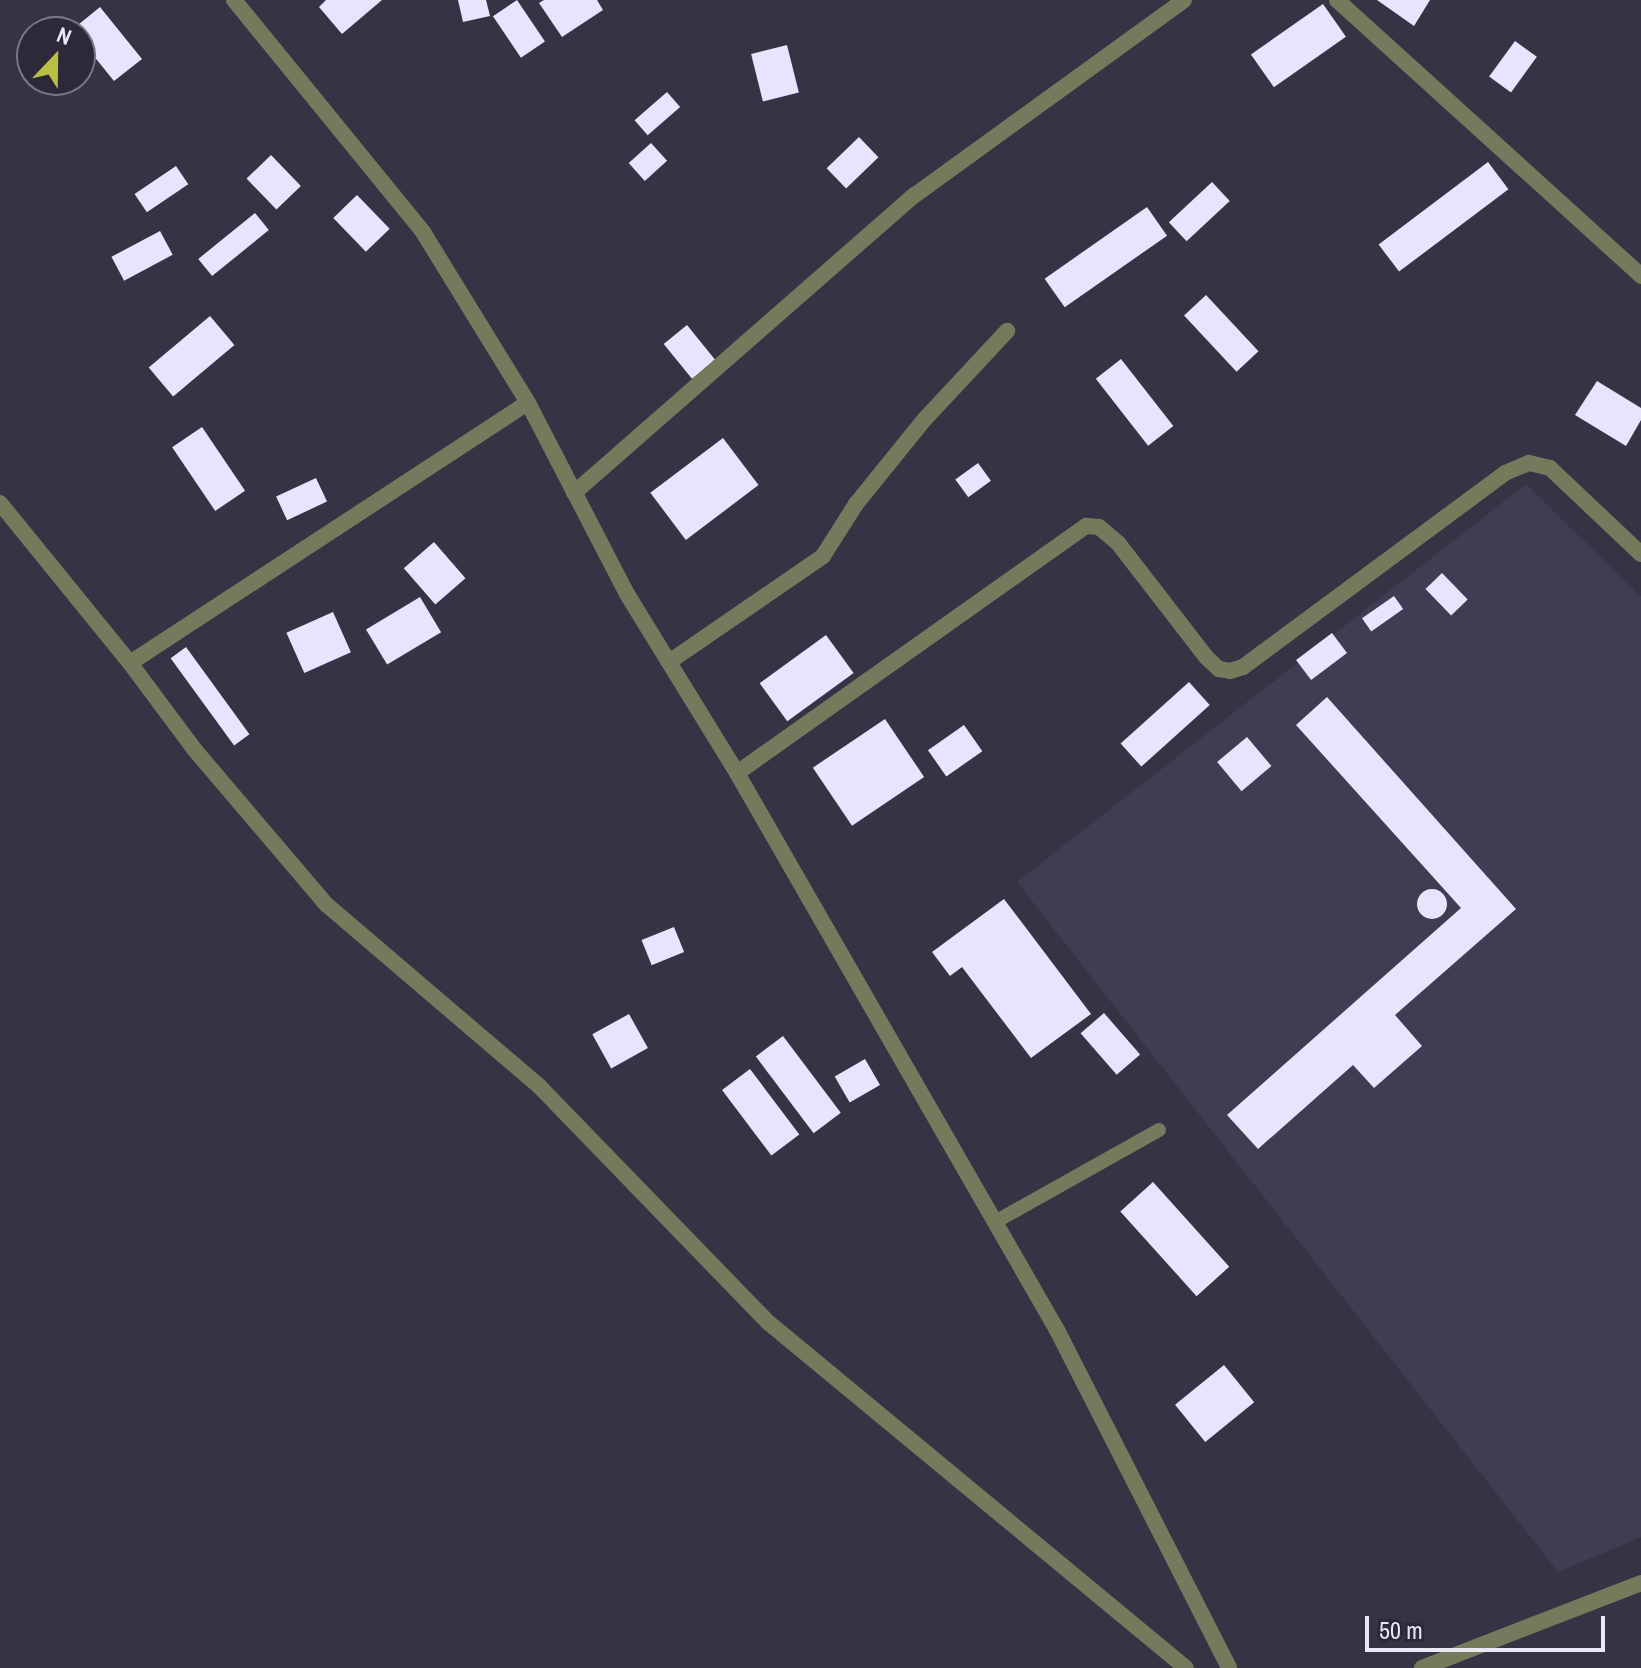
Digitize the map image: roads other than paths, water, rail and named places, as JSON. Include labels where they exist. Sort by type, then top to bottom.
[{"type":"street","points":[[574,493],[915,195],[1184,0]]},
{"type":"street","points":[[1337,0],[1641,276]]},
{"type":"street","points":[[236,1],[423,232],[528,403],[627,594],[737,773],[1057,1330],[1229,1668]]},
{"type":"street","points":[[669,662],[823,556],[856,504],[915,431],[1007,331]]},
{"type":"street","points":[[130,663],[528,403]]},
{"type":"street","points":[[737,773],[1086,526],[1099,527],[1118,543],[1206,657],[1219,669],[1230,671],[1243,667],[1505,473],[1529,463],[1550,468],[1641,554]]},
{"type":"street","points":[[0,503],[130,663],[194,749],[327,905],[539,1086],[769,1323],[1186,1668]]},
{"type":"street","points":[[1422,1668],[1641,1583]]},
{"type":"lane","points":[[995,1222],[1159,1130]]}]
